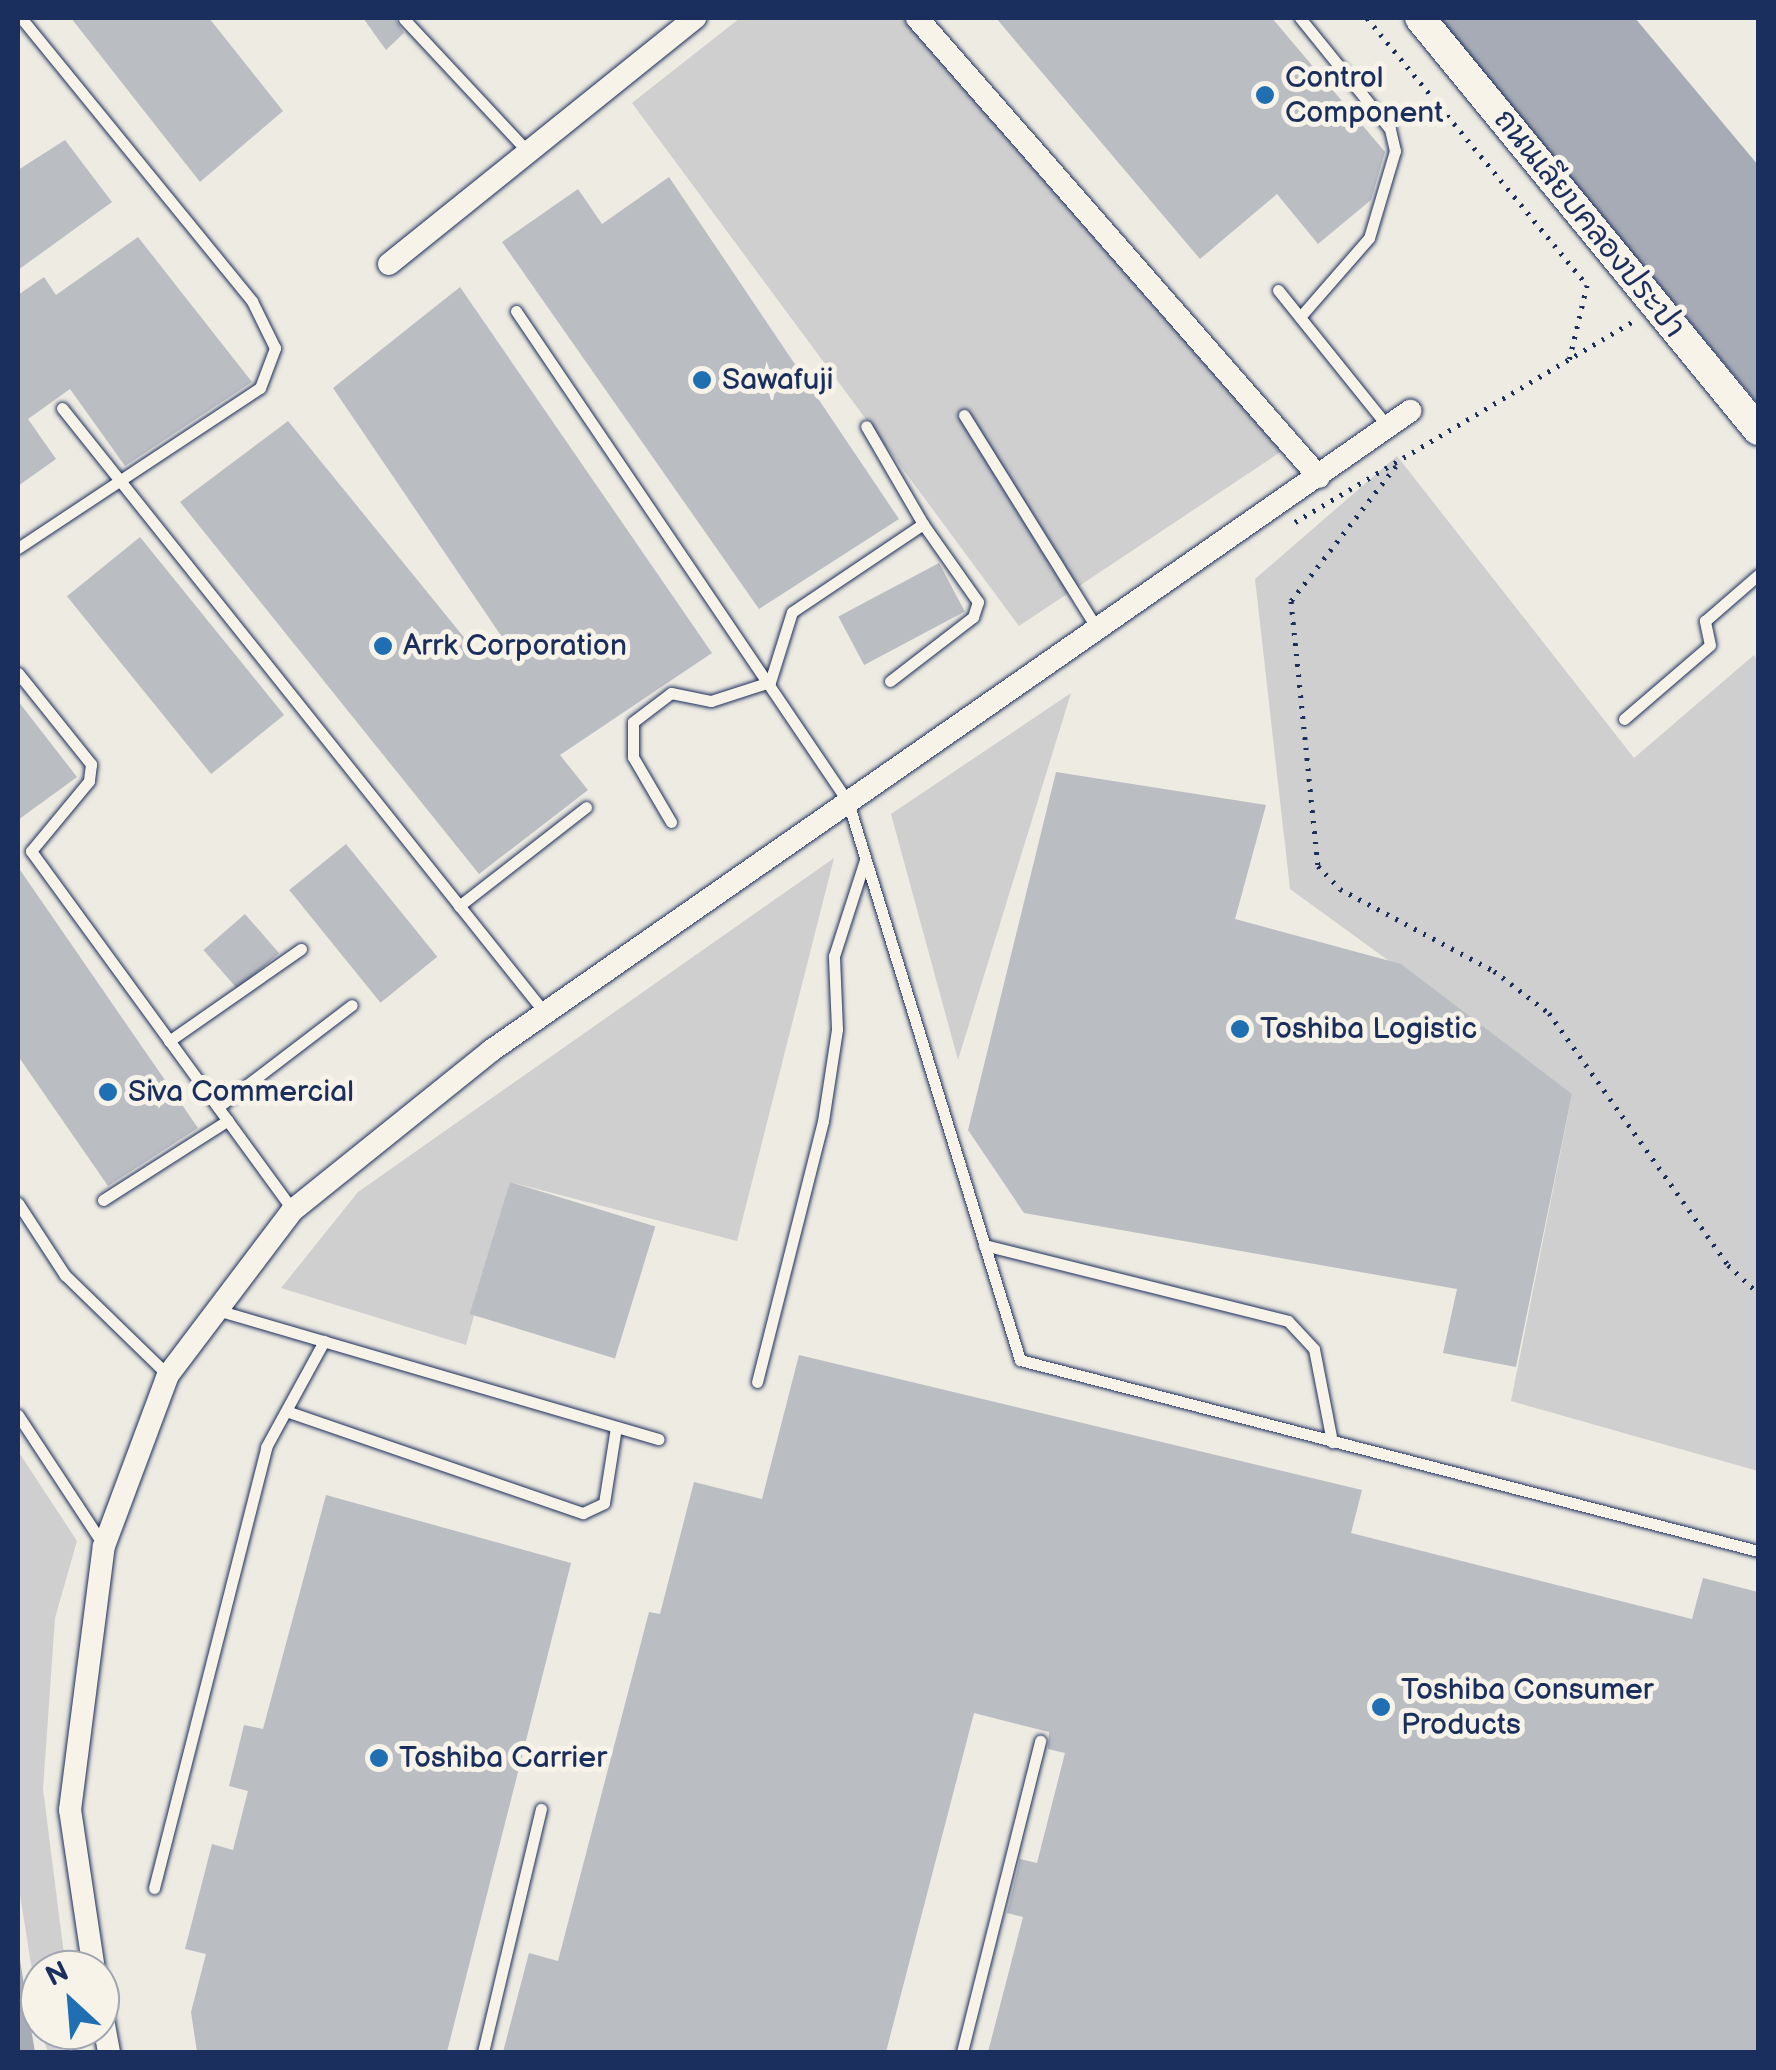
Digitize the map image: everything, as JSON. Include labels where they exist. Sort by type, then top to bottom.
[{"type":"street","points":[[388,264],[695,18]]},
{"type":"street","points":[[917,18],[1319,477]]},
{"type":"street","name":"ถนนเลียบคลองประปา","points":[[1420,18],[1758,430]]},
{"type":"street","points":[[91,1950],[70,1810],[104,1546],[168,1374],[213,1308],[293,1210],[388,1126],[544,1013],[1410,411]]},
{"type":"lane","points":[[18,548],[260,388],[275,348],[252,302],[21,18]]},
{"type":"lane","points":[[1300,18],[1390,129],[1395,152],[1368,238],[1300,317]]},
{"type":"lane","points":[[404,20],[528,152]]},
{"type":"lane","points":[[1278,290],[1388,427]]},
{"type":"lane","points":[[516,311],[848,802],[1015,1354],[1028,1365],[1758,1551]]},
{"type":"lane","points":[[62,408],[544,1013]]},
{"type":"lane","points":[[964,414],[1098,630]]},
{"type":"lane","points":[[866,426],[923,524],[978,602],[973,617],[890,681]]},
{"type":"lane","points":[[770,682],[792,612],[923,524]]},
{"type":"lane","points":[[1624,719],[1710,645],[1705,621],[1758,575]]},
{"type":"lane","points":[[18,673],[91,764],[89,781],[31,851],[293,1210]]},
{"type":"lane","points":[[672,822],[633,757],[632,722],[671,692],[712,701],[770,682]]},
{"type":"lane","points":[[459,906],[586,807]]},
{"type":"lane","points":[[757,1382],[823,1120],[837,1030],[834,956],[865,860]]},
{"type":"lane","points":[[169,1040],[300,949]]},
{"type":"lane","points":[[218,1107],[352,1006]]},
{"type":"lane","points":[[103,1200],[228,1120]]},
{"type":"lane","points":[[18,1203],[65,1275],[168,1374]]},
{"type":"lane","points":[[984,1245],[1288,1322],[1314,1349],[1332,1442]]},
{"type":"lane","points":[[213,1308],[659,1439]]},
{"type":"lane","points":[[154,1888],[266,1447],[289,1412],[324,1341]]},
{"type":"lane","points":[[289,1412],[583,1512],[604,1503],[616,1426]]},
{"type":"lane","points":[[18,1415],[104,1546]]},
{"type":"lane","points":[[962,2052],[1040,1742]]},
{"type":"lane","points":[[483,2052],[541,1809]]},
{"type":"path","points":[[1367,18],[1587,285],[1569,361]]},
{"type":"path","points":[[1252,522],[1306,520],[1657,306]]},
{"type":"path","points":[[1396,466],[1291,601],[1318,866],[1340,888],[1494,971],[1548,1013],[1728,1265],[1758,1292]]},
{"type":"shaded area","points":[[740,18],[917,18],[1291,445],[1019,626],[632,103]]},
{"type":"shaded area","points":[[1436,18],[1635,18],[1758,165],[1758,404]]},
{"type":"shaded area","points":[[1397,456],[1634,758],[1754,655],[1758,662],[1758,1471],[1511,1401],[1572,1094],[1290,889],[1255,579]]},
{"type":"shaded area","points":[[1071,693],[958,1060],[891,814]]},
{"type":"shaded area","points":[[834,858],[737,1241],[510,1182],[466,1345],[281,1288],[358,1192]]},
{"type":"shaded area","points":[[18,1451],[77,1541],[55,1618],[43,1789],[63,1950],[29,1950],[18,1882]]},
{"type":"shaded area","points":[[18,1947],[20,2050],[35,2052],[18,2052]]},
{"type":"shaded area","points":[[48,2050],[74,2050],[61,2057]]},
{"type":"building","points":[[71,18],[209,18],[283,111],[200,182]]},
{"type":"building","points":[[363,18],[395,18],[404,33],[386,50]]},
{"type":"building","points":[[996,18],[1272,18],[1385,152],[1371,200],[1318,244],[1277,194],[1200,259]]},
{"type":"building","points":[[65,140],[112,202],[18,270],[18,170]]},
{"type":"building","name":"Sawafuji","points":[[669,177],[899,519],[759,609],[502,242],[578,189],[602,224]]},
{"type":"building","points":[[138,237],[252,382],[125,466],[70,389],[28,419],[56,459],[18,486],[18,295],[44,277],[56,295]]},
{"type":"building","points":[[460,287],[712,653],[560,755],[588,790],[479,874],[180,502],[288,421],[480,657],[504,640],[333,388]]},
{"type":"building","points":[[140,537],[284,715],[211,774],[67,596]]},
{"type":"building","points":[[939,563],[965,612],[864,665],[838,617]]},
{"type":"building","points":[[18,701],[77,777],[18,820]]},
{"type":"building","name":"Toshiba Logistic","points":[[1056,772],[1266,805],[1235,919],[1401,964],[1572,1094],[1516,1367],[1443,1353],[1457,1289],[1024,1213],[968,1130]]},
{"type":"building","points":[[346,844],[437,957],[381,1003],[289,890]]},
{"type":"building","name":"Siva Commercial","points":[[18,867],[198,1128],[108,1186],[18,1056]]},
{"type":"building","name":"Siva Commercial","points":[[245,914],[279,953],[238,989],[203,950]]},
{"type":"building","points":[[510,1182],[655,1226],[615,1358],[470,1314]]},
{"type":"building","name":"Toshiba Consumer Products","points":[[799,1355],[1362,1490],[1351,1533],[1692,1619],[1703,1578],[1758,1592],[1758,2052],[988,2052],[1023,1917],[1007,1913],[1020,1859],[1037,1863],[1065,1753],[1048,1749],[1049,1732],[974,1713],[886,2052],[503,2052],[529,1953],[558,1961],[649,1612],[660,1614],[694,1482],[762,1499]]},
{"type":"building","name":"Toshiba Carrier","points":[[326,1495],[571,1563],[447,2052],[197,2052],[191,2012],[206,1954],[185,1949],[212,1844],[233,1850],[248,1791],[229,1786],[244,1725],[263,1729]]},
{"type":"place","name":"Control Component","points":[[1265,95]]},
{"type":"place","name":"Sawafuji","points":[[702,380]]},
{"type":"place","name":"Arrk Corporation","points":[[383,646]]},
{"type":"place","name":"Toshiba Logistic","points":[[1240,1029]]},
{"type":"place","name":"Siva Commercial","points":[[108,1092]]},
{"type":"place","name":"Toshiba Consumer Products","points":[[1381,1707]]},
{"type":"place","name":"Toshiba Carrier","points":[[379,1758]]}]
